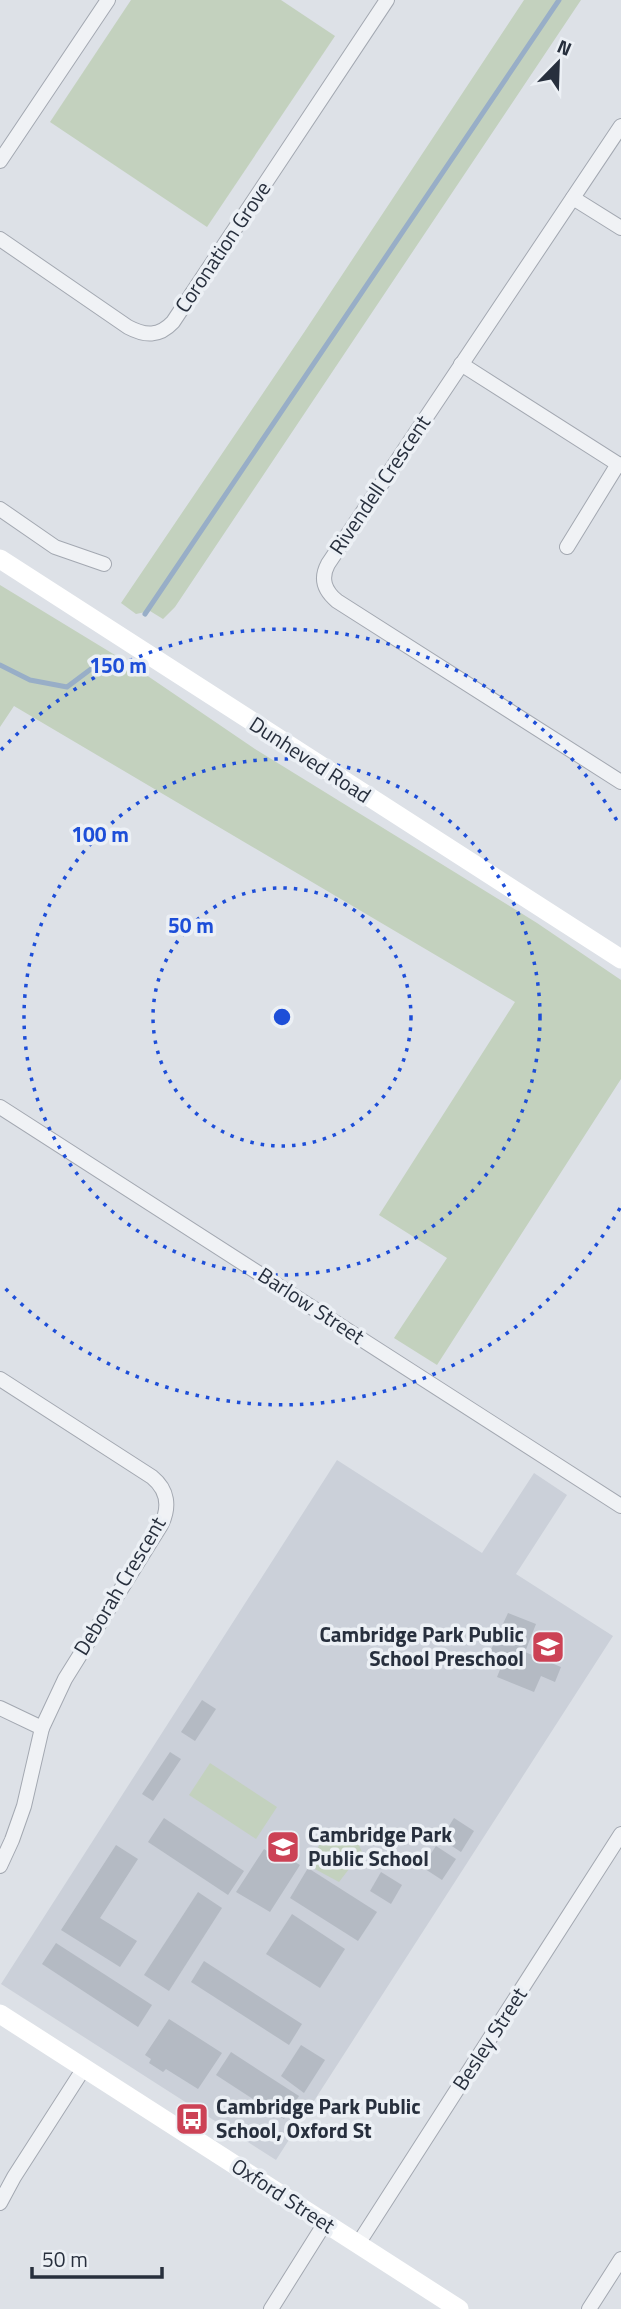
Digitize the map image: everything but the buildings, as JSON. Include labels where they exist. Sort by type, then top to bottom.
[{"type":"main road","name":"Dunheved Road","points":[[0,559],[621,959]]},
{"type":"main road","name":"Oxford Street","points":[[0,2014],[459,2309]]},
{"type":"street","points":[[0,161],[108,0]]},
{"type":"street","name":"Coronation Grove","points":[[0,239],[128,327],[142,334],[162,332],[173,322],[387,0]]},
{"type":"street","name":"Rivendell Crescent","points":[[621,126],[326,567],[324,577],[326,589],[337,601],[621,782]]},
{"type":"street","points":[[573,198],[621,229]]},
{"type":"street","points":[[461,364],[620,465],[567,547]]},
{"type":"street","points":[[0,509],[55,547],[104,564]]},
{"type":"street","name":"Barlow Street","points":[[0,1107],[621,1506]]},
{"type":"street","name":"Deborah Crescent","points":[[0,1380],[152,1477],[162,1488],[166,1499],[166,1514],[161,1525],[81,1649],[42,1728],[24,1806],[0,1867]]},
{"type":"street","points":[[0,1708],[42,1728]]},
{"type":"street","name":"Besley Street","points":[[358,2244],[621,1834]]},
{"type":"street","points":[[0,2203],[84,2068]]},
{"type":"street","points":[[271,2309],[325,2223]]},
{"type":"street","points":[[589,2309],[621,2259]]},
{"type":"shaded area","name":"Cambridge Park Public School","points":[[337,1460],[482,1553],[534,1473],[567,1495],[516,1574],[613,1636],[276,2160],[1,1984]]},
{"type":"green space","points":[[131,0],[281,0],[335,36],[207,227],[50,122]]},
{"type":"green space","points":[[524,0],[581,0],[175,607],[163,619],[150,611],[136,614],[121,603]]},
{"type":"green space","points":[[0,585],[133,666],[255,749],[537,923],[621,980],[621,1079],[437,1365],[394,1338],[447,1258],[379,1215],[515,1002],[14,706],[0,727]]},
{"type":"green space","points":[[210,1763],[277,1807],[256,1839],[189,1795]]},
{"type":"green space","points":[[347,1827],[353,1831],[362,1852],[339,1882],[313,1868],[314,1859],[322,1841]]},
{"type":"waterway","points":[[145,614],[559,0]]},
{"type":"waterway","points":[[0,665],[30,680],[67,687],[95,666]]},
{"type":"place","name":"Cambridge Park Public School Preschool","points":[[548,1647]]},
{"type":"place","name":"Cambridge Park Public School","points":[[283,1847]]},
{"type":"place","name":"Cambridge Park Public School, Oxford St","points":[[192,2119]]}]
